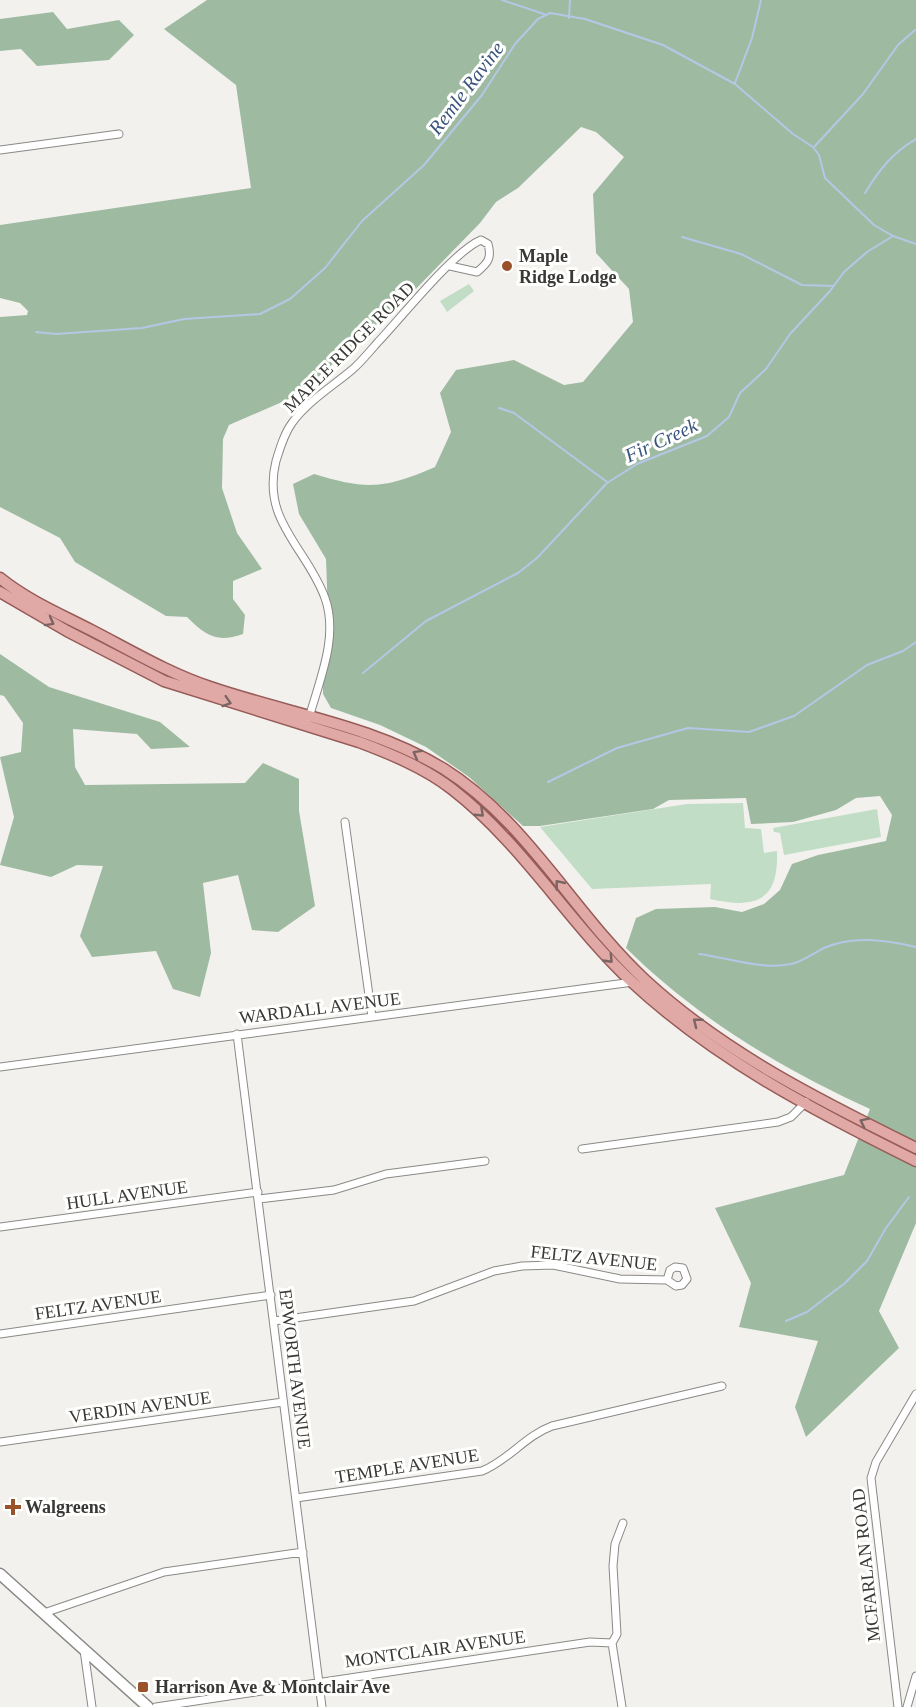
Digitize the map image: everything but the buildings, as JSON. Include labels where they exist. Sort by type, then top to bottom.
[{"type":"main road","points":[[0,578],[26,596],[172,672],[211,687],[347,725],[405,747],[446,771],[485,800],[517,833],[593,926],[645,980],[703,1027],[808,1100],[916,1161]]},
{"type":"main road","points":[[0,592],[58,627],[164,681],[391,754],[451,788],[501,833],[580,927],[632,982],[699,1038],[783,1093],[808,1100],[916,1148]]},
{"type":"main road","points":[[0,1574],[148,1707]]},
{"type":"street","points":[[0,150],[119,134]]},
{"type":"street","name":"MAPLE RIDGE ROAD","points":[[307,726],[323,670],[330,624],[325,598],[284,527],[274,501],[273,473],[280,446],[292,424],[310,403],[356,366],[450,266],[472,244],[481,240],[488,244],[491,255],[488,264],[477,272],[464,271],[450,266]]},
{"type":"street","points":[[345,822],[372,1017]]},
{"type":"street","name":"WARDALL AVENUE","points":[[0,1067],[645,980]]},
{"type":"street","name":"EPWORTH AVENUE","points":[[237,1034],[321,1707]]},
{"type":"street","points":[[582,1149],[778,1122],[791,1117],[808,1100]]},
{"type":"street","name":"HULL AVENUE","points":[[0,1227],[258,1196],[334,1190],[386,1174],[485,1161]]},
{"type":"street","name":"FELTZ AVENUE","points":[[274,1321],[414,1301],[494,1271],[522,1266],[553,1265],[628,1280],[667,1280]]},
{"type":"street","name":"FELTZ AVENUE","points":[[0,1334],[271,1295]]},
{"type":"street","name":"TEMPLE AVENUE","points":[[296,1498],[472,1474],[498,1464],[533,1435],[552,1426],[722,1386]]},
{"type":"street","name":"MCFARLAN ROAD","points":[[898,1707],[871,1478],[876,1462],[916,1394]]},
{"type":"street","name":"VERDIN AVENUE","points":[[0,1442],[283,1402]]},
{"type":"street","points":[[622,1707],[612,1643],[617,1634],[614,1555],[623,1523]]},
{"type":"street","points":[[44,1613],[164,1572],[303,1552]]},
{"type":"street","name":"MONTCLAIR AVENUE","points":[[156,1707],[590,1642],[612,1643]]},
{"type":"street","points":[[84,1650],[92,1707]]},
{"type":"street","points":[[907,1707],[916,1676]]},
{"type":"green space","points":[[207,0],[916,0],[916,1223],[879,1311],[899,1348],[806,1437],[795,1407],[818,1341],[739,1327],[751,1283],[715,1208],[844,1175],[870,1109],[804,1076],[741,1039],[681,997],[626,948],[636,918],[656,909],[715,907],[742,912],[764,904],[780,890],[792,864],[818,855],[886,841],[892,815],[880,796],[856,798],[836,810],[793,822],[751,824],[746,798],[669,800],[653,809],[540,826],[523,826],[469,777],[426,747],[380,725],[331,708],[323,694],[323,670],[329,642],[326,559],[299,514],[293,484],[314,474],[348,483],[375,485],[402,480],[435,467],[451,432],[440,393],[456,370],[514,360],[564,385],[583,382],[633,322],[629,289],[596,253],[593,194],[624,157],[596,132],[581,127],[518,188],[496,202],[480,223],[407,298],[298,395],[229,425],[223,439],[222,488],[237,533],[262,569],[233,581],[233,599],[245,615],[243,634],[219,638],[206,633],[187,617],[166,616],[75,562],[60,538],[0,507],[0,317],[27,315],[28,311],[20,303],[0,298],[0,225],[251,188],[236,85],[164,29]]},
{"type":"green space","points":[[53,12],[67,29],[119,20],[134,35],[109,60],[37,66],[21,49],[0,51],[0,19]]},
{"type":"green space","points":[[469,284],[474,291],[447,312],[440,301]]},
{"type":"green space","points":[[0,654],[49,687],[160,722],[190,747],[151,749],[137,734],[73,729],[75,767],[85,785],[245,783],[263,763],[299,779],[299,811],[315,906],[278,932],[252,930],[238,875],[203,883],[211,953],[200,997],[173,989],[156,951],[92,957],[80,936],[103,866],[77,865],[51,877],[0,865],[14,817],[0,757],[21,752],[23,723],[4,696],[0,695]]},
{"type":"green space","points":[[743,803],[745,828],[761,829],[764,853],[777,851],[774,881],[769,891],[752,902],[726,902],[710,899],[711,884],[592,889],[540,827],[687,804]]},
{"type":"green space","points":[[877,809],[881,837],[784,855],[780,833],[774,832],[773,828]]},
{"type":"waterway","points":[[502,0],[544,14]]},
{"type":"waterway","points":[[569,18],[570,0]]},
{"type":"waterway","points":[[735,83],[752,38],[761,0]]},
{"type":"waterway","name":"Remle Ravine","points":[[36,332],[56,334],[142,328],[184,319],[260,314],[290,299],[325,268],[362,221],[424,165],[482,95],[515,44],[538,19],[550,13],[585,19],[663,45],[735,84],[793,134],[813,147],[819,155],[825,178],[874,225],[893,236]]},
{"type":"waterway","points":[[814,147],[863,94],[898,45],[915,30]]},
{"type":"waterway","points":[[865,193],[887,162],[916,139]]},
{"type":"waterway","name":"Fir Creek","points":[[363,673],[426,621],[518,573],[537,558],[607,483],[637,464],[707,436],[729,417],[740,393],[766,369],[790,334],[830,291],[844,272],[867,252],[893,236],[916,244]]},
{"type":"waterway","points":[[682,237],[741,254],[802,285],[834,286]]},
{"type":"waterway","points":[[499,408],[514,413],[607,482]]},
{"type":"waterway","points":[[548,782],[617,748],[688,728],[749,732],[794,716],[867,665],[903,651],[916,642]]},
{"type":"waterway","points":[[699,954],[768,966],[795,963],[824,948],[846,941],[870,940],[916,947]]},
{"type":"waterway","points":[[786,1321],[807,1312],[845,1283],[867,1261],[886,1228],[909,1197]]},
{"type":"place","name":"Maple Ridge Lodge","points":[[507,266]]},
{"type":"place","name":"Walgreens","points":[[13,1507]]},
{"type":"place","name":"Harrison Ave & Montclair Ave","points":[[143,1687]]}]
